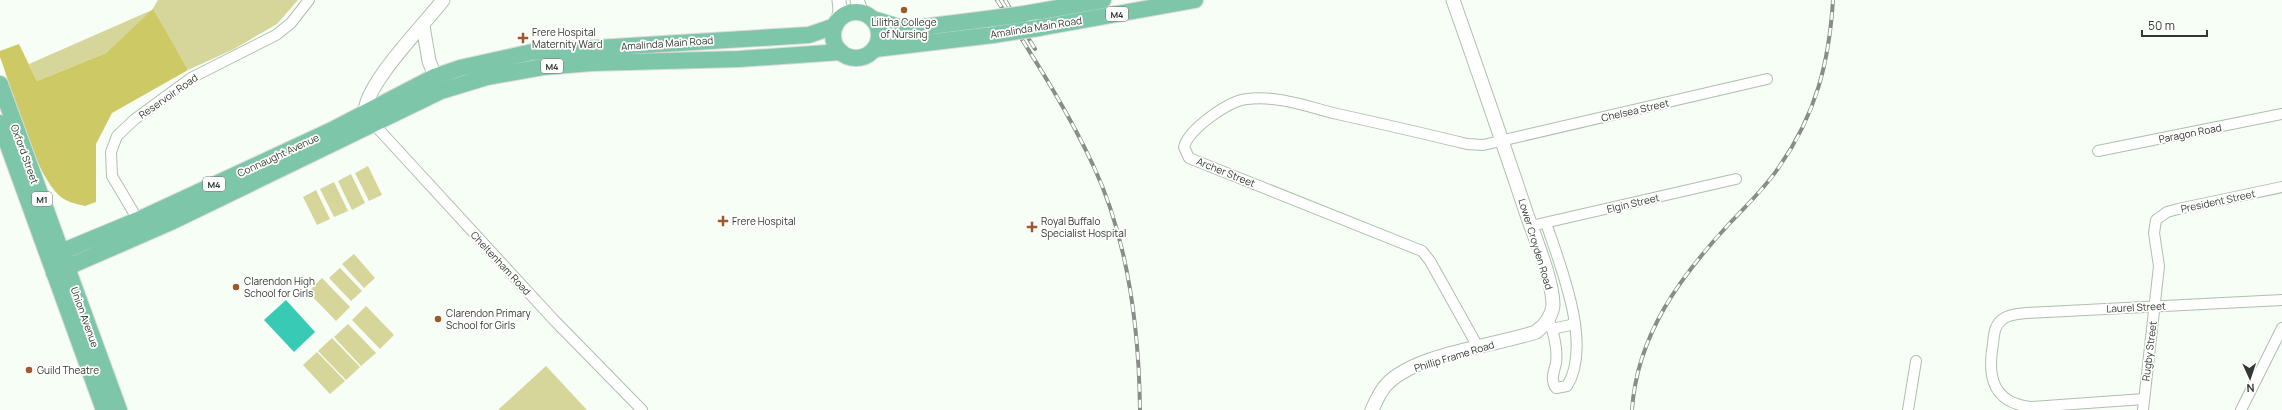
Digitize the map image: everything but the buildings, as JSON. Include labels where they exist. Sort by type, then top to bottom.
[{"type":"main road","name":"Amalinda Main Road","points":[[370,119],[438,84],[490,60],[532,52],[809,35],[836,24],[849,13],[864,11],[899,26],[915,28],[1024,14],[1103,0]]},
{"type":"main road","name":"Amalinda Main Road","points":[[438,84],[543,67],[592,63],[740,59],[841,52],[855,58],[869,54],[875,49],[1039,28],[1195,0]]},
{"type":"main road","points":[[864,11],[879,30],[880,37],[875,49]]},
{"type":"main road","points":[[836,24],[834,40],[841,52]]},
{"type":"main road","name":"Oxford Street","points":[[2,98],[61,271]]},
{"type":"main road","name":"Connaught Avenue","points":[[55,255],[370,119]]},
{"type":"main road","name":"Connaught Avenue","points":[[61,271],[146,234],[370,119]]},
{"type":"main road","name":"Oxford Street","points":[[0,123],[55,255]]},
{"type":"main road","name":"Union Avenue","points":[[61,271],[113,409]]},
{"type":"street","name":"Reservoir Road","points":[[146,234],[112,176],[111,152],[117,136],[135,119],[191,78],[276,35],[291,23],[309,0]]},
{"type":"street","points":[[370,119],[365,105],[374,86],[444,0]]},
{"type":"street","points":[[836,24],[840,10],[839,0]]},
{"type":"street","name":"Lower Croyden Road","points":[[1453,0],[1531,226],[1551,295],[1552,305],[1550,324],[1557,358],[1553,381],[1556,388],[1562,389],[1567,386],[1573,374],[1575,324],[1567,287],[1546,223]]},
{"type":"street","points":[[423,26],[426,51],[438,84]]},
{"type":"street","name":"Chelsea Street","points":[[1502,142],[1767,79]]},
{"type":"street","name":"Archer Street","points":[[1478,347],[1430,261],[1422,251],[1200,163],[1189,158],[1184,147],[1195,130],[1218,112],[1234,102],[1249,98],[1291,103],[1475,145],[1502,142]]},
{"type":"street","name":"Paragon Road","points":[[2098,151],[2282,114]]},
{"type":"street","name":"Cheltenham Road","points":[[370,119],[553,320],[642,410]]},
{"type":"street","name":"Elgin Street","points":[[1531,226],[1736,179]]},
{"type":"street","name":"President Street","points":[[2156,220],[2167,212],[2178,209],[2282,187]]},
{"type":"street","name":"Rugby Street","points":[[2143,410],[2159,266],[2154,233],[2156,220]]},
{"type":"street","name":"Laurel Street","points":[[2031,409],[2016,406],[1999,393],[1990,372],[1990,359],[1995,328],[2004,318],[2013,315],[2282,300]]},
{"type":"street","points":[[1550,324],[1575,324]]},
{"type":"street","name":"Phillip Frame Road","points":[[1372,410],[1377,398],[1387,384],[1400,373],[1415,366],[1478,347],[1536,332],[1550,324]]},
{"type":"street","points":[[2241,410],[2282,328]]},
{"type":"street","points":[[1908,410],[1916,361]]},
{"type":"street","points":[[2031,409],[2144,399]]},
{"type":"shaded area","points":[[158,0],[298,0],[277,24],[234,49],[188,70],[153,10],[106,53],[37,81],[29,64],[152,10]]},
{"type":"shaded area","points":[[153,9],[188,70],[112,113],[96,144],[96,202],[85,206],[69,202],[54,189],[44,174],[35,155],[18,112],[0,57],[0,51],[19,44],[37,81],[106,53]]},
{"type":"shaded area","points":[[368,166],[382,195],[369,201],[355,173]]},
{"type":"shaded area","points":[[351,174],[365,203],[352,210],[338,181]]},
{"type":"shaded area","points":[[334,182],[348,211],[334,217],[320,189]]},
{"type":"shaded area","points":[[316,190],[330,219],[317,225],[303,197]]},
{"type":"shaded area","points":[[354,254],[375,278],[364,288],[342,264]]},
{"type":"shaded area","points":[[340,268],[362,291],[351,301],[329,278]]},
{"type":"shaded area","points":[[322,278],[350,307],[336,321],[308,292]]},
{"type":"shaded area","points":[[366,306],[394,335],[380,349],[352,320]]},
{"type":"shaded area","points":[[348,324],[376,353],[361,366],[334,337]]},
{"type":"shaded area","points":[[332,338],[360,367],[346,380],[318,351]]},
{"type":"shaded area","points":[[317,352],[345,381],[330,394],[303,365]]},
{"type":"shaded area","points":[[546,366],[587,410],[498,410]]},
{"type":"water","points":[[286,300],[315,332],[294,352],[264,320]]},
{"type":"railway","points":[[997,0],[1048,81],[1083,143],[1105,193],[1115,223],[1129,285],[1137,348],[1140,410]]},
{"type":"railway","points":[[1005,0],[1035,49]]},
{"type":"railway","points":[[1632,410],[1642,357],[1652,332],[1664,309],[1678,286],[1711,244],[1774,175],[1792,147],[1802,127],[1811,107],[1824,67],[1833,0]]},
{"type":"place","name":"Lilitha College of Nursing","points":[[904,10]]},
{"type":"place","name":"Frere Hospital Maternity Ward","points":[[523,38]]},
{"type":"place","name":"Frere Hospital","points":[[723,221]]},
{"type":"place","name":"Royal Buffalo Specialist Hospital","points":[[1032,227]]},
{"type":"place","name":"Clarendon High School for Girls","points":[[236,287]]},
{"type":"place","name":"Clarendon Primary School for Girls","points":[[438,319]]},
{"type":"place","name":"Guild Theatre","points":[[29,370]]}]
